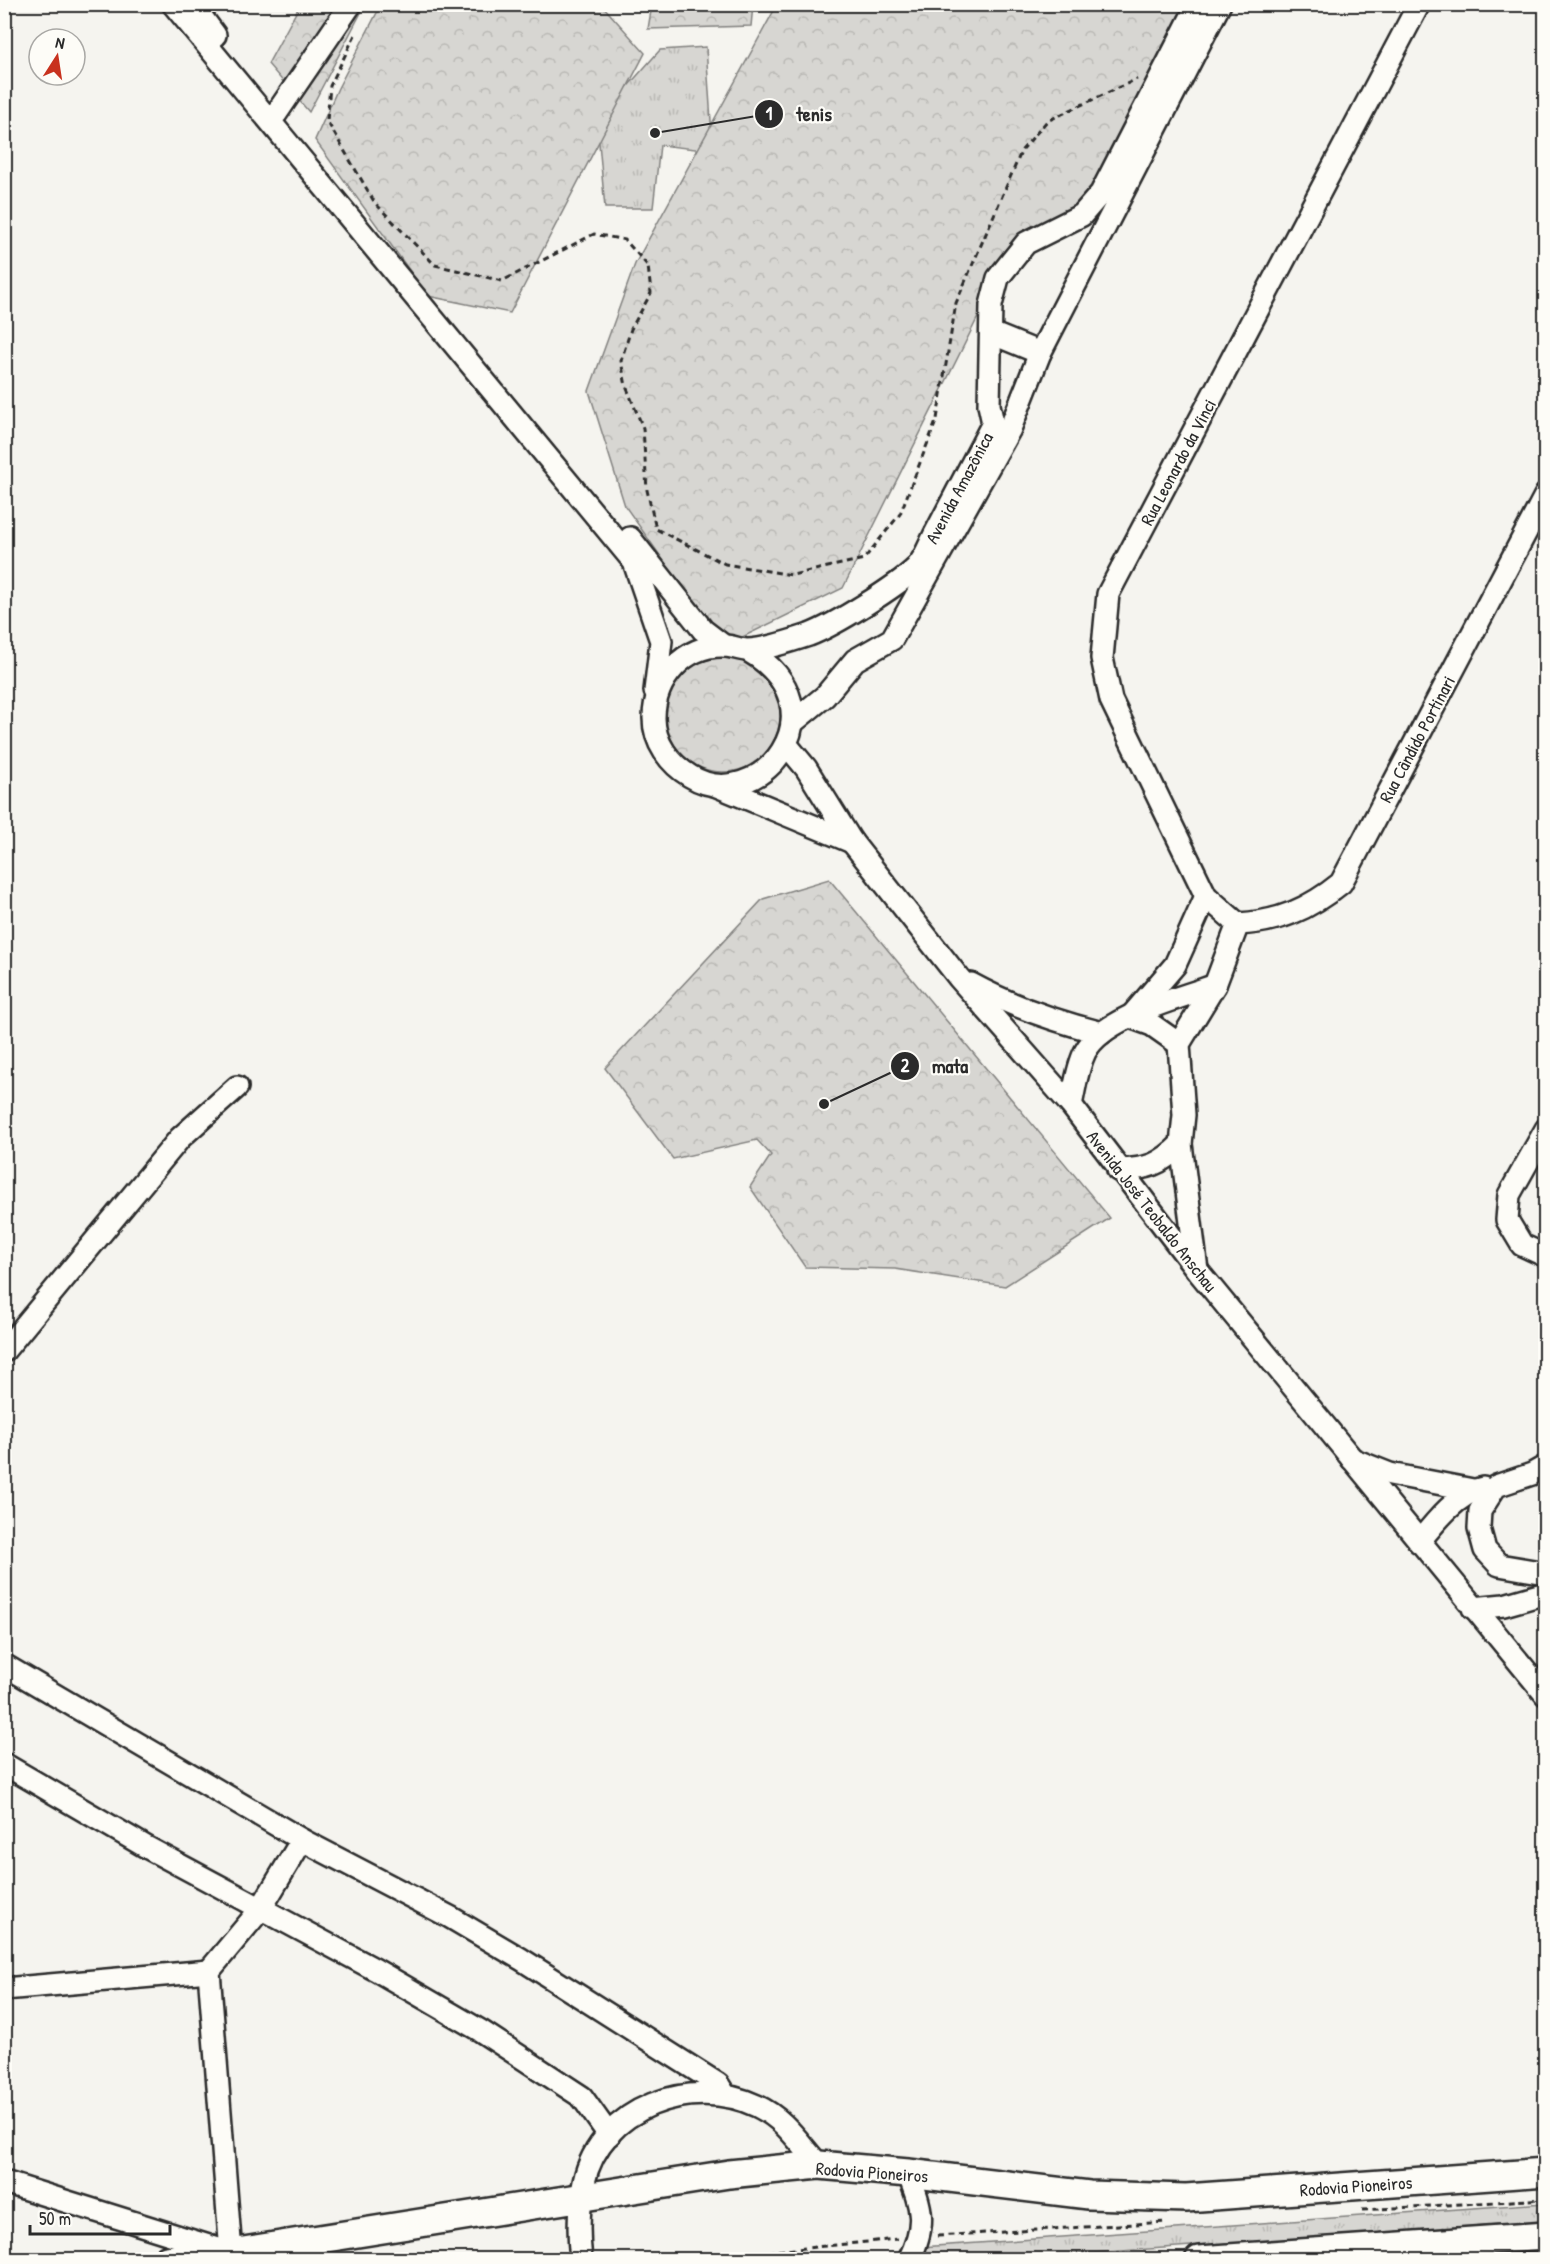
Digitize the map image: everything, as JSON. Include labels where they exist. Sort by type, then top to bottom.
[{"type":"main road","name":"Rodovia Pioneiros","points":[[167,2259],[231,2253],[729,2174],[819,2165],[908,2173],[1033,2190],[1130,2197],[1185,2198],[1545,2172]]},
{"type":"main road","points":[[1199,2259],[1284,2257],[1545,2236]]},
{"type":"street","points":[[172,4],[634,561],[662,641],[654,702],[654,727],[662,749],[675,766],[693,778],[715,784],[737,784],[757,776],[774,763],[786,744],[792,723],[791,702],[784,681],[768,663],[747,650],[723,646],[700,650],[678,662],[663,680],[654,702]]},
{"type":"street","points":[[192,4],[276,114],[672,587],[703,630],[723,646]]},
{"type":"street","points":[[276,114],[351,4]]},
{"type":"street","name":"Avenida Amazônica","points":[[792,723],[825,696],[855,660],[892,639],[1040,353],[1166,65],[1198,4]]},
{"type":"street","name":"Avenida Amazônica","points":[[1001,426],[989,405],[991,305],[998,278],[1026,243],[1109,198],[1220,4]]},
{"type":"street","name":"Rua Leonardo da Vinci","points":[[1238,924],[1206,896],[1111,700],[1102,658],[1108,594],[1419,4]]},
{"type":"street","points":[[991,333],[1040,353]]},
{"type":"street","name":"Avenida Amazônica","points":[[747,650],[809,635],[858,609],[918,567],[1001,426]]},
{"type":"street","name":"Rua Cândido Portinari","points":[[1238,924],[1266,923],[1295,912],[1322,899],[1341,883],[1545,494]]},
{"type":"street","points":[[786,744],[806,768],[852,842]]},
{"type":"street","name":"Avenida José Teobaldo Anschau","points":[[715,784],[852,842],[959,978],[1071,1105],[1118,1170],[1197,1270],[1545,1695]]},
{"type":"street","points":[[1130,1017],[1175,965],[1206,896]]},
{"type":"street","points":[[1197,1270],[1181,1144],[1184,1115],[1179,1044],[1215,985],[1238,924]]},
{"type":"street","points":[[959,978],[1005,1002],[1043,1017],[1102,1033]]},
{"type":"street","points":[[1071,1105],[1086,1051],[1102,1033],[1130,1017],[1215,985]]},
{"type":"street","points":[[1130,1017],[1152,1025],[1179,1044]]},
{"type":"street","points":[[4,1352],[180,1138],[237,1087]]},
{"type":"street","points":[[1545,1129],[1509,1195],[1507,1221],[1522,1245],[1545,1256]]},
{"type":"street","points":[[1118,1170],[1143,1169],[1165,1160],[1181,1144]]},
{"type":"street","points":[[1350,1458],[1390,1474],[1473,1490],[1496,1486],[1532,1474],[1545,1466]]},
{"type":"street","points":[[1496,1486],[1480,1511],[1479,1528],[1485,1550],[1499,1565],[1545,1573]]},
{"type":"street","points":[[1419,1542],[1437,1520],[1473,1490]]},
{"type":"street","points":[[1473,1608],[1504,1605],[1545,1593]]},
{"type":"street","points":[[4,1665],[302,1840],[429,1906],[521,1959],[718,2084],[725,2095]]},
{"type":"street","points":[[4,1764],[260,1910],[430,2000],[582,2097],[609,2135]]},
{"type":"street","points":[[4,2182],[231,2253],[209,1971],[260,1910],[302,1840]]},
{"type":"street","points":[[4,1989],[209,1971]]},
{"type":"street","points":[[581,2259],[577,2232],[584,2183],[590,2166],[609,2135],[629,2117],[653,2103],[688,2094],[725,2095],[743,2099],[774,2116],[799,2139],[819,2165]]},
{"type":"street","points":[[908,2173],[920,2202],[920,2237],[909,2259]]},
{"type":"path","points":[[360,26],[330,86],[327,121],[375,203],[435,265],[502,281],[594,234],[625,240],[648,266],[651,292],[632,329],[621,361],[626,386],[643,428],[646,490],[656,529],[725,564],[792,574],[864,559],[900,514],[937,418],[956,303],[1022,150],[1047,121],[1166,65]]},
{"type":"path","points":[[1357,2210],[1545,2199]]},
{"type":"path","points":[[684,2259],[920,2237],[1168,2222]]},
{"type":"green space","points":[[300,5],[365,5],[309,112],[268,64]]},
{"type":"green space","points":[[381,5],[602,5],[645,53],[510,313],[428,296],[315,140],[338,88]]},
{"type":"green space","points":[[652,5],[753,5],[751,26],[648,29]]},
{"type":"green space","points":[[777,5],[1193,5],[1085,199],[988,297],[843,588],[724,646],[625,506],[589,391],[635,264]]},
{"type":"green space","points":[[706,47],[713,151],[660,145],[653,208],[605,208],[597,121],[660,50]]},
{"type":"green space","points":[[723,658],[745,663],[763,675],[775,693],[780,715],[775,737],[763,755],[745,767],[723,772],[701,767],[683,755],[671,737],[666,715],[671,693],[683,675],[701,663]]},
{"type":"green space","points":[[829,879],[1110,1218],[1005,1286],[895,1269],[805,1267],[750,1187],[771,1155],[757,1140],[673,1159],[605,1068],[763,899]]},
{"type":"green space","points":[[1545,2203],[1545,2221],[1008,2259],[918,2260],[921,2247]]},
{"type":"place","name":"tenis","points":[[655,133]]},
{"type":"place","name":"mata","points":[[824,1104]]}]
